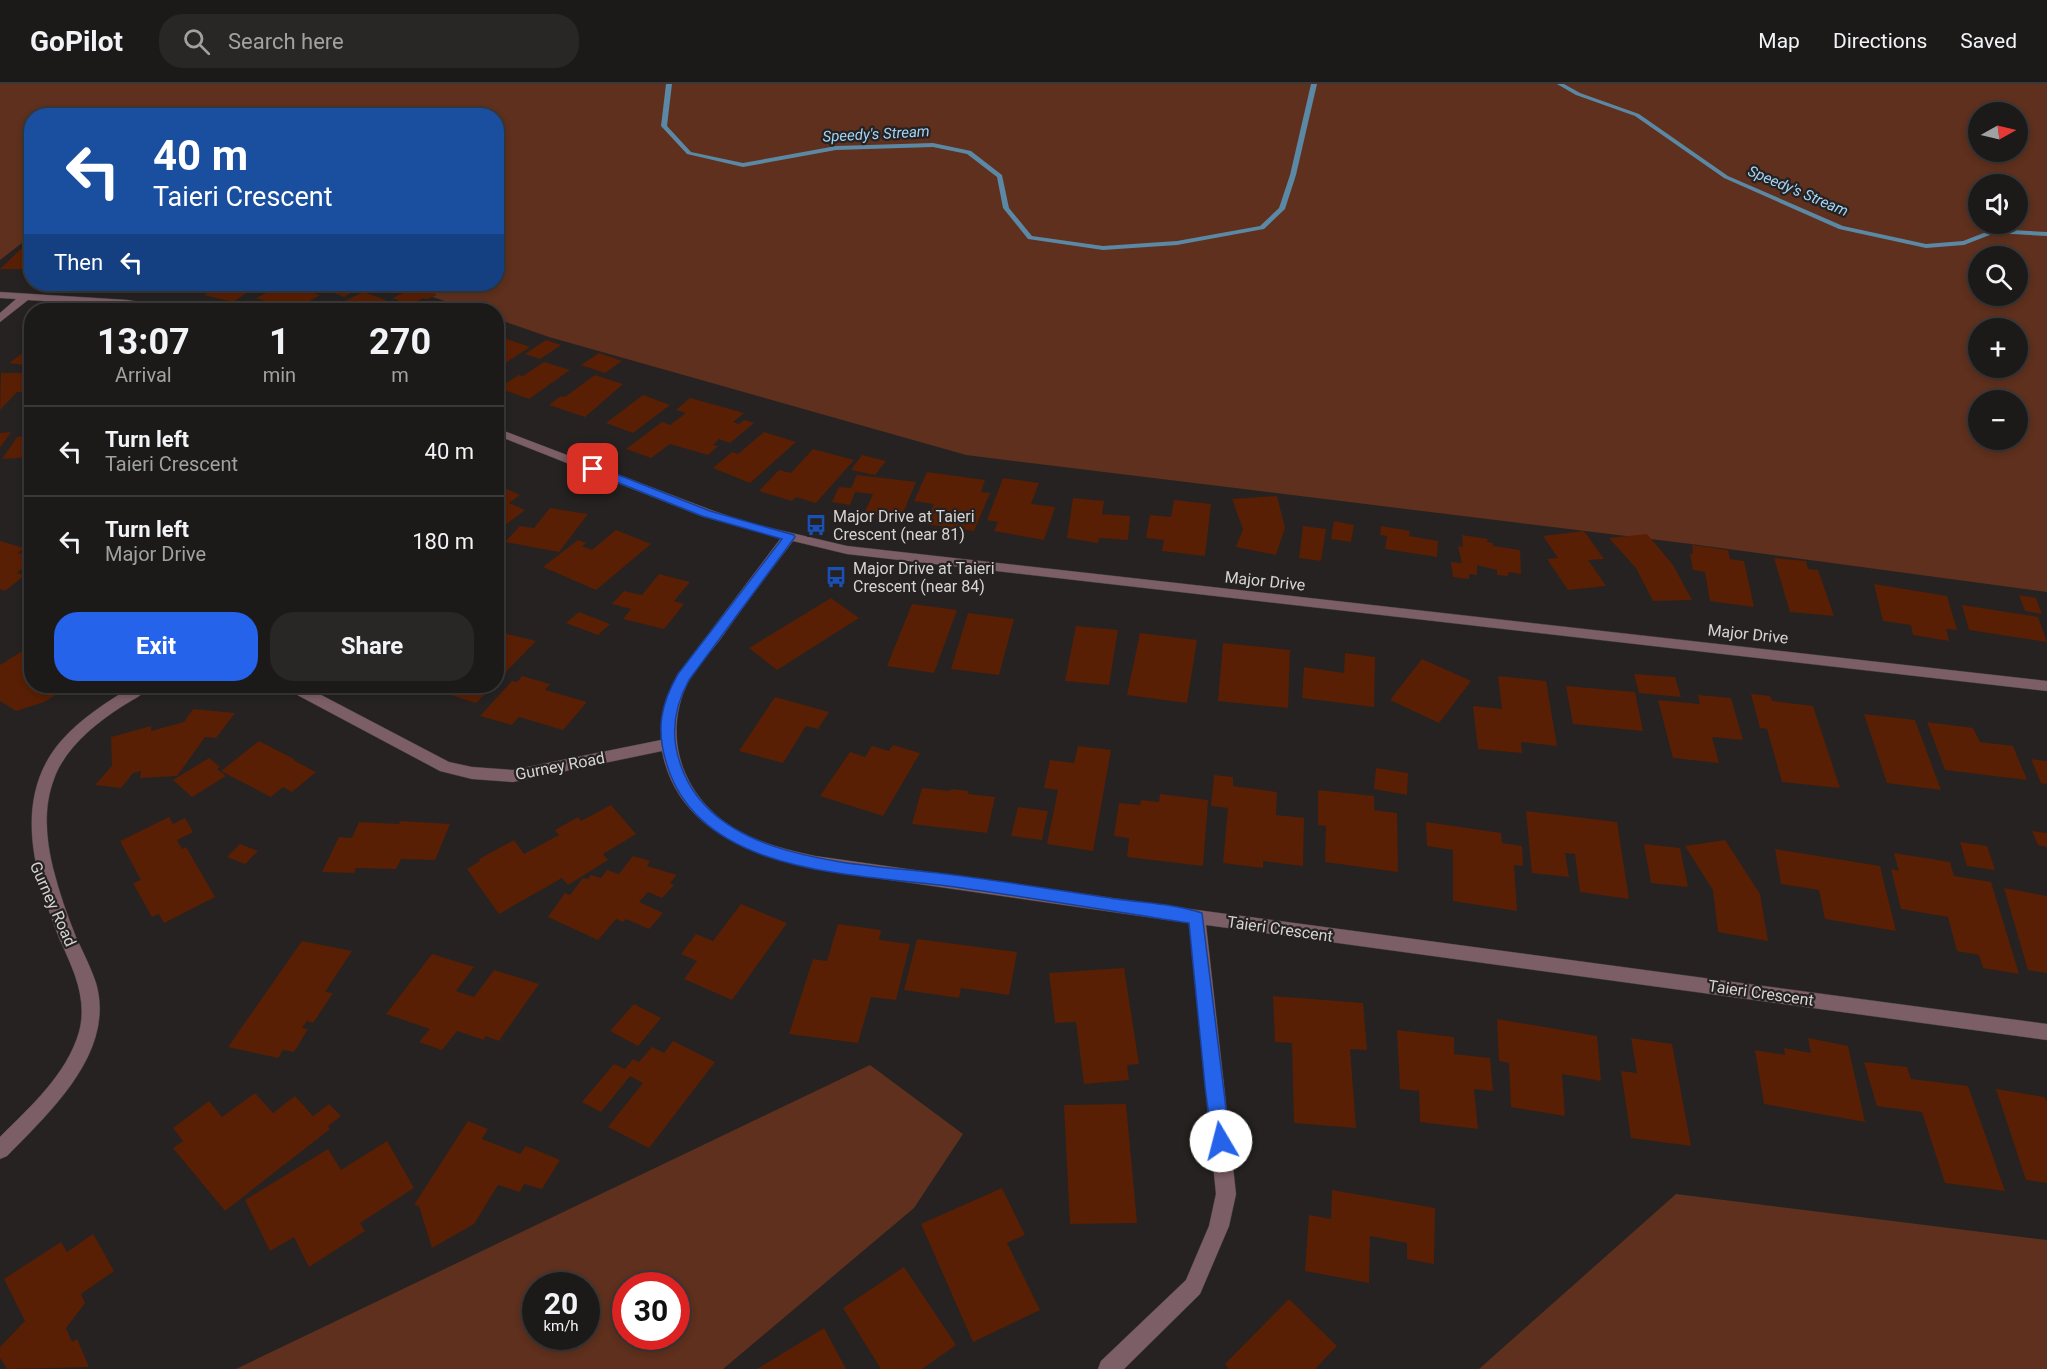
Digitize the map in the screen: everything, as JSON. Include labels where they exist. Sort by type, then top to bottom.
[{"type":"street","points":[[0,295],[127,303]]},
{"type":"street","points":[[0,319],[26,296]]},
{"type":"street","name":"Major Drive","points":[[504,434],[706,513],[789,537],[847,550],[1784,654],[2047,686]]},
{"type":"street","name":"Taieri Crescent","points":[[789,537],[683,678],[670,708],[667,726],[667,744],[678,780],[701,812],[739,839],[776,854],[823,866],[964,882],[1197,917],[2047,1032]]},
{"type":"street","points":[[43,750],[56,736],[79,718],[129,693]]},
{"type":"street","name":"Gurney Road","points":[[305,693],[445,767],[472,773],[513,776],[667,744]]},
{"type":"street","name":"Gurney Road","points":[[0,1150],[37,1113],[78,1058],[87,1042],[93,1014],[87,983],[32,857],[23,829],[22,810]]},
{"type":"street","points":[[1109,1369],[1193,1287],[1219,1226],[1227,1194],[1197,917]]},
{"type":"shaded area","points":[[0,84],[2047,84],[2047,592],[1691,544],[966,455],[549,337],[504,321],[504,303],[451,303],[414,291],[504,291],[504,108],[24,108],[24,241],[0,260]]},
{"type":"shaded area","points":[[870,1065],[963,1134],[914,1208],[723,1369],[236,1369]]},
{"type":"shaded area","points":[[1676,1194],[2047,1240],[2047,1369],[1479,1369]]},
{"type":"building","points":[[24,246],[24,269],[0,269]]},
{"type":"building","points":[[210,291],[250,291],[233,302],[204,295]]},
{"type":"building","points":[[260,291],[307,291],[320,295],[306,303],[272,303],[256,298],[266,293]]},
{"type":"building","points":[[338,291],[355,291],[344,297],[334,293]]},
{"type":"building","points":[[407,291],[430,291],[437,295],[413,303],[404,303],[393,298]]},
{"type":"building","points":[[363,292],[386,300],[380,303],[341,303]]},
{"type":"building","points":[[504,338],[530,347],[504,364]]},
{"type":"building","points":[[546,340],[561,345],[540,359],[525,354]]},
{"type":"building","points":[[24,352],[24,365],[9,363]]},
{"type":"building","points":[[599,353],[622,361],[605,373],[581,365]]},
{"type":"building","points":[[544,362],[570,370],[529,399],[504,390],[504,384],[519,375],[523,376]]},
{"type":"building","points":[[1,373],[24,373],[24,392],[17,392],[0,410]]},
{"type":"building","points":[[595,375],[623,384],[585,417],[549,405],[561,396],[565,397]]},
{"type":"building","points":[[643,395],[670,405],[633,433],[606,423]]},
{"type":"building","points":[[690,398],[744,413],[733,422],[739,424],[744,420],[754,423],[730,443],[719,439],[713,445],[718,446],[708,455],[670,444],[651,458],[626,449],[662,422],[670,425],[686,413],[676,410]]},
{"type":"building","points":[[11,432],[0,448],[0,433]]},
{"type":"building","points":[[764,432],[796,442],[750,483],[713,468],[732,452],[738,454]]},
{"type":"building","points":[[17,437],[24,437],[24,458],[2,459]]},
{"type":"building","points":[[813,449],[854,460],[816,503],[796,497],[792,501],[759,491],[779,470],[791,473]]},
{"type":"building","points":[[862,455],[886,461],[875,475],[851,470]]},
{"type":"building","points":[[927,472],[985,480],[981,492],[990,493],[974,531],[925,524],[934,504],[914,501]]},
{"type":"building","points":[[857,475],[916,482],[901,518],[864,514],[873,494],[855,492],[850,505],[832,502],[839,487],[851,488]]},
{"type":"building","points":[[1003,478],[1039,483],[1031,504],[1055,507],[1044,540],[994,531],[998,522],[987,520]]},
{"type":"building","points":[[504,488],[520,495],[509,503],[525,510],[504,526]]},
{"type":"building","points":[[1277,496],[1285,528],[1276,555],[1236,547],[1243,529],[1232,499]]},
{"type":"building","points":[[1073,498],[1104,501],[1102,514],[1130,516],[1128,540],[1099,538],[1098,543],[1067,538]]},
{"type":"building","points":[[1174,500],[1211,504],[1205,556],[1162,551],[1164,540],[1146,538],[1150,515],[1171,517]]},
{"type":"building","points":[[550,508],[588,514],[559,552],[505,542],[520,526],[534,528]]},
{"type":"building","points":[[1334,521],[1354,525],[1351,542],[1331,539]]},
{"type":"building","points":[[1303,526],[1326,529],[1321,561],[1299,558]]},
{"type":"building","points":[[1381,526],[1410,531],[1409,536],[1438,541],[1437,557],[1385,549],[1387,536],[1380,535]]},
{"type":"building","points":[[616,530],[651,544],[596,590],[543,567],[578,540],[586,543],[582,546],[592,550]]},
{"type":"building","points":[[1584,531],[1604,559],[1588,560],[1606,586],[1568,590],[1547,559],[1558,558],[1543,536]]},
{"type":"building","points":[[1647,534],[1673,565],[1692,600],[1653,601],[1636,568],[1609,538]]},
{"type":"building","points":[[1462,535],[1488,539],[1487,542],[1493,543],[1493,546],[1520,550],[1521,574],[1508,572],[1508,576],[1497,575],[1497,570],[1477,565],[1477,575],[1469,574],[1469,579],[1453,577],[1451,562],[1462,563],[1458,546],[1463,547]]},
{"type":"building","points":[[0,541],[24,548],[18,553],[24,554],[24,567],[17,573],[24,576],[5,591],[0,589]]},
{"type":"building","points":[[1692,545],[1728,550],[1730,559],[1744,561],[1754,607],[1710,601],[1705,572],[1693,570],[1690,554],[1693,554]]},
{"type":"building","points":[[1774,558],[1806,561],[1808,569],[1818,570],[1834,616],[1790,612]]},
{"type":"building","points":[[659,574],[690,582],[674,601],[684,604],[664,629],[623,619],[631,609],[612,604],[624,591],[642,595]]},
{"type":"building","points":[[1874,584],[1947,596],[1957,630],[1946,629],[1949,641],[1913,635],[1911,625],[1883,621]]},
{"type":"building","points":[[2019,595],[2036,598],[2042,614],[2025,611]]},
{"type":"building","points":[[831,598],[859,618],[777,670],[749,648]]},
{"type":"building","points":[[912,604],[957,610],[934,673],[887,666]]},
{"type":"building","points":[[1962,605],[2038,617],[2047,642],[1969,630]]},
{"type":"building","points":[[579,612],[610,624],[598,635],[566,623]]},
{"type":"building","points":[[968,613],[1014,619],[999,675],[951,669]]},
{"type":"building","points":[[1076,626],[1118,630],[1109,685],[1065,681]]},
{"type":"building","points":[[504,633],[536,641],[504,674]]},
{"type":"building","points":[[1140,633],[1197,640],[1187,703],[1127,695]]},
{"type":"building","points":[[1223,643],[1290,650],[1288,708],[1218,701]]},
{"type":"building","points":[[24,650],[24,693],[59,693],[44,702],[16,711],[0,701],[0,665]]},
{"type":"building","points":[[1345,653],[1375,657],[1374,707],[1302,698],[1304,667],[1344,673]]},
{"type":"building","points":[[1422,659],[1471,681],[1439,723],[1390,700]]},
{"type":"building","points":[[1634,674],[1675,677],[1681,697],[1639,693]]},
{"type":"building","points":[[522,676],[550,684],[545,690],[587,702],[563,730],[519,717],[512,725],[480,716],[501,693],[504,693],[504,690],[512,681],[517,682]]},
{"type":"building","points":[[1498,676],[1546,681],[1557,746],[1521,742],[1522,753],[1478,749],[1473,706],[1502,709]]},
{"type":"building","points":[[1566,686],[1635,692],[1643,731],[1573,724]]},
{"type":"building","points":[[444,693],[486,693],[476,703]]},
{"type":"building","points":[[1751,694],[1770,696],[1772,701],[1813,706],[1840,788],[1782,782],[1767,729],[1760,728]]},
{"type":"building","points":[[1698,695],[1731,698],[1743,740],[1712,737],[1719,763],[1673,758],[1658,700],[1700,704]]},
{"type":"building","points":[[775,697],[829,712],[818,729],[806,726],[783,763],[739,751]]},
{"type":"building","points":[[193,709],[235,713],[216,738],[205,737],[177,776],[140,778],[141,771],[133,773],[121,788],[95,785],[112,766],[111,737],[151,726],[151,731],[184,722]]},
{"type":"building","points":[[1864,714],[1915,720],[1941,790],[1887,783]]},
{"type":"building","points":[[1927,722],[1973,728],[1980,742],[2013,746],[2027,780],[1945,770]]},
{"type":"building","points":[[259,741],[316,772],[292,792],[283,787],[271,797],[221,771]]},
{"type":"building","points":[[893,745],[920,753],[883,816],[820,796],[850,752],[865,757],[872,746],[889,751]]},
{"type":"building","points":[[1078,746],[1111,750],[1093,851],[1047,844],[1058,790],[1044,788],[1050,760],[1074,763]]},
{"type":"building","points":[[209,758],[220,767],[217,769],[226,776],[192,797],[173,780]]},
{"type":"building","points":[[2031,759],[2047,761],[2047,784],[2041,783]]},
{"type":"building","points":[[1376,768],[1408,773],[1407,795],[1374,789]]},
{"type":"building","points":[[1214,775],[1233,777],[1233,786],[1277,792],[1276,815],[1304,818],[1303,866],[1263,861],[1263,868],[1223,863],[1228,808],[1211,806]]},
{"type":"building","points":[[922,788],[969,791],[968,794],[995,797],[987,833],[912,824]]},
{"type":"building","points":[[1318,790],[1374,796],[1374,810],[1397,813],[1398,872],[1325,862],[1326,826],[1318,825]]},
{"type":"building","points":[[1160,794],[1208,800],[1203,866],[1127,857],[1129,838],[1114,836],[1119,803],[1140,805],[1141,800],[1159,802]]},
{"type":"building","points":[[611,805],[636,834],[603,854],[608,860],[568,885],[562,878],[499,914],[467,869],[480,861],[479,859],[514,840],[524,854],[559,835],[555,830],[578,817],[581,821]]},
{"type":"building","points":[[1018,807],[1048,811],[1042,840],[1011,836]]},
{"type":"building","points":[[1526,811],[1617,822],[1629,899],[1580,892],[1575,854],[1565,853],[1569,877],[1532,873]]},
{"type":"building","points":[[169,817],[173,824],[185,818],[193,832],[177,840],[182,849],[186,847],[215,897],[164,923],[159,914],[152,917],[133,883],[141,880],[120,841]]},
{"type":"building","points":[[400,821],[450,824],[435,860],[401,859],[396,869],[356,868],[354,873],[322,872],[339,837],[352,838],[359,822],[399,824]]},
{"type":"building","points":[[1426,822],[1501,833],[1502,843],[1522,846],[1523,866],[1514,865],[1517,911],[1453,901],[1453,850],[1427,846]]},
{"type":"building","points":[[2032,831],[2047,833],[2047,847],[2038,845]]},
{"type":"building","points":[[1725,840],[1760,894],[1768,941],[1718,932],[1713,890],[1685,846]]},
{"type":"building","points":[[1960,842],[1987,846],[1995,870],[1967,866]]},
{"type":"building","points":[[240,844],[258,851],[245,864],[227,857]]},
{"type":"building","points":[[1644,844],[1680,848],[1688,887],[1651,883]]},
{"type":"building","points":[[1775,849],[1880,866],[1896,931],[1825,919],[1819,890],[1781,884]]},
{"type":"building","points":[[1894,853],[1950,862],[1954,876],[1991,882],[2019,974],[1983,968],[1979,955],[1957,951],[1948,917],[1901,909],[1891,869],[1899,871]]},
{"type":"building","points":[[633,856],[650,861],[647,866],[677,875],[670,883],[674,885],[662,898],[648,892],[639,902],[663,913],[649,929],[626,919],[623,922],[616,919],[598,940],[548,917],[565,893],[570,895],[583,878],[588,879],[591,875],[601,878],[607,870],[619,874]]},
{"type":"building","points":[[2004,888],[2047,896],[2047,973],[2028,970]]},
{"type":"building","points":[[741,904],[787,923],[732,1000],[684,979],[697,961],[681,954],[696,934],[713,941]]},
{"type":"building","points":[[838,924],[881,930],[879,940],[910,944],[896,1000],[871,997],[858,1043],[789,1034],[813,959],[827,961]]},
{"type":"building","points":[[917,939],[1017,952],[1009,995],[961,988],[959,998],[904,990]]},
{"type":"building","points":[[302,941],[352,951],[325,992],[333,993],[313,1023],[307,1021],[302,1028],[308,1029],[294,1052],[283,1050],[278,1058],[228,1047]]},
{"type":"building","points":[[432,954],[474,967],[456,991],[474,997],[494,970],[539,984],[499,1041],[485,1036],[484,1040],[457,1031],[442,1050],[419,1042],[430,1029],[386,1014]]},
{"type":"building","points":[[1124,968],[1139,1064],[1127,1065],[1129,1080],[1084,1084],[1076,1022],[1055,1023],[1049,973]]},
{"type":"building","points":[[1273,996],[1363,1003],[1367,1050],[1350,1049],[1356,1128],[1294,1123],[1292,1043],[1275,1042]]},
{"type":"building","points":[[634,1004],[661,1018],[638,1046],[610,1031]]},
{"type":"building","points":[[1497,1019],[1597,1036],[1601,1081],[1562,1074],[1565,1116],[1511,1107],[1509,1063],[1499,1061]]},
{"type":"building","points":[[1397,1030],[1454,1037],[1454,1054],[1490,1058],[1493,1091],[1474,1089],[1478,1129],[1420,1122],[1419,1091],[1400,1089]]},
{"type":"building","points":[[1631,1038],[1672,1044],[1691,1146],[1631,1138],[1621,1071],[1637,1073]]},
{"type":"building","points":[[1808,1038],[1848,1046],[1865,1122],[1764,1104],[1755,1050],[1785,1055],[1784,1048],[1811,1053]]},
{"type":"building","points":[[673,1041],[715,1062],[649,1148],[608,1127],[643,1083],[630,1076],[601,1112],[582,1102],[614,1064],[625,1069],[633,1059],[639,1062],[652,1047],[664,1053]]},
{"type":"building","points":[[1864,1062],[1907,1067],[1911,1079],[1968,1086],[2005,1191],[1945,1183],[1922,1112],[1877,1106]]},
{"type":"building","points":[[1996,1089],[2045,1097],[2047,1102],[2047,1183],[2026,1180]]},
{"type":"building","points":[[255,1093],[273,1113],[295,1096],[313,1116],[329,1104],[341,1116],[328,1126],[330,1129],[225,1211],[173,1148],[183,1141],[173,1128],[209,1101],[222,1117]]},
{"type":"building","points":[[1126,1104],[1137,1223],[1070,1224],[1064,1105]]},
{"type":"building","points":[[468,1121],[488,1129],[482,1139],[520,1154],[526,1146],[560,1160],[542,1189],[524,1184],[520,1192],[498,1185],[474,1224],[432,1248],[419,1206],[414,1205]]},
{"type":"building","points":[[387,1141],[414,1188],[360,1223],[365,1231],[309,1267],[294,1237],[270,1251],[245,1200],[328,1149],[341,1170]]},
{"type":"building","points":[[1002,1188],[1025,1235],[1007,1243],[1040,1310],[973,1342],[921,1224]]},
{"type":"building","points":[[1332,1190],[1435,1208],[1434,1264],[1407,1259],[1407,1243],[1370,1236],[1369,1283],[1305,1271],[1309,1215],[1331,1219]]},
{"type":"building","points":[[93,1234],[114,1271],[81,1294],[85,1303],[66,1328],[72,1342],[77,1339],[89,1367],[7,1369],[0,1358],[0,1347],[25,1321],[4,1279],[61,1242],[67,1252]]},
{"type":"building","points":[[904,1267],[956,1345],[922,1369],[881,1369],[843,1308]]},
{"type":"building","points":[[1289,1299],[1337,1346],[1315,1369],[1229,1369],[1225,1364]]},
{"type":"building","points":[[824,1328],[846,1369],[757,1369]]},
{"type":"waterway","name":"Speedy's Stream","points":[[669,84],[664,126],[689,153],[743,165],[836,148],[933,145],[969,152],[1000,176],[1006,208],[1030,238],[1103,248],[1177,243],[1262,228],[1282,209],[1293,175],[1314,84]]},
{"type":"waterway","name":"Speedy's Stream","points":[[1560,84],[1578,94],[1637,115],[1726,177],[1841,228],[1926,246],[1964,243],[1994,231],[2047,234]]},
{"type":"place","name":"Major Drive at Taieri Crescent (near 81)","points":[[816,525]]},
{"type":"place","name":"Major Drive at Taieri Crescent (near 84)","points":[[836,577]]},
{"type":"route","points":[[593,469],[706,513],[789,537],[683,678],[670,708],[667,744],[670,757],[678,780],[701,812],[739,839],[776,854],[823,866],[955,881],[1197,917],[1213,1086],[1221,1141]]}]
